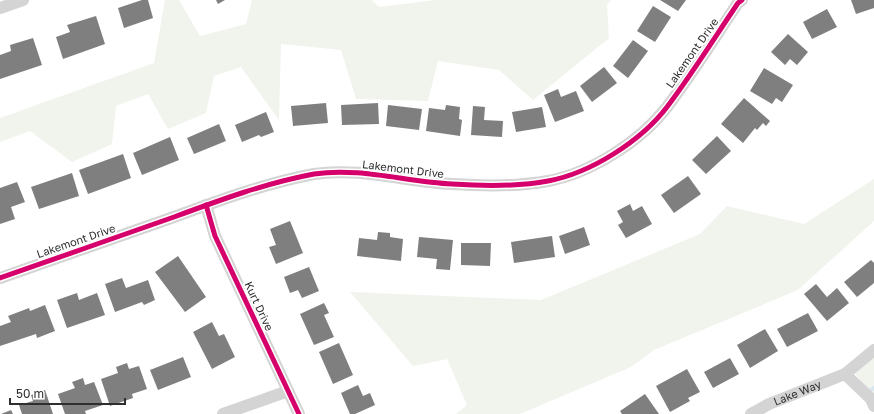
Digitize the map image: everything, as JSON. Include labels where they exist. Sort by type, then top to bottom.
[{"type":"street","points":[[0,8],[23,0]]},
{"type":"street","name":"Lakemont Drive","points":[[0,278],[277,182],[317,174],[355,173],[451,184],[502,185],[549,181],[582,171],[615,153],[640,134],[666,108],[738,3],[742,0]]},
{"type":"street","name":"Kurt Drive","points":[[206,206],[215,236],[299,414]]},
{"type":"street","name":"Lake Way","points":[[751,414],[769,404],[845,374],[874,350]]},
{"type":"street","points":[[845,374],[871,399],[874,406]]},
{"type":"street","points":[[223,414],[288,391]]},
{"type":"shaded area","points":[[165,0],[179,0],[200,36],[246,24],[252,0],[372,0],[379,7],[435,0],[611,0],[607,5],[609,38],[533,100],[499,70],[438,61],[428,101],[356,99],[341,50],[281,44],[279,120],[241,67],[214,76],[206,113],[168,129],[148,94],[116,106],[112,144],[72,162],[30,131],[0,142],[0,118],[154,63]]},
{"type":"shaded area","points":[[874,179],[874,221],[798,290],[654,350],[631,367],[520,414],[456,414],[467,405],[447,359],[413,366],[350,292],[541,300],[700,234],[727,206],[804,224]]},
{"type":"shaded area","points":[[874,357],[874,398],[854,372]]},
{"type":"building","points":[[142,0],[148,0],[153,18],[124,28],[118,8]]},
{"type":"building","points":[[216,0],[225,0],[218,4]]},
{"type":"building","points":[[660,0],[686,0],[678,11]]},
{"type":"building","points":[[851,0],[874,0],[874,8],[856,14]]},
{"type":"building","points":[[653,6],[671,17],[655,42],[637,31]]},
{"type":"building","points":[[827,9],[837,27],[812,39],[803,22]]},
{"type":"building","points":[[96,16],[105,44],[63,59],[56,37],[70,32],[67,25]]},
{"type":"building","points":[[788,34],[808,52],[797,65],[790,59],[785,65],[771,52]]},
{"type":"building","points":[[33,38],[42,65],[0,79],[0,55],[11,51],[10,45]]},
{"type":"building","points":[[633,40],[648,51],[628,78],[613,66]]},
{"type":"building","points":[[604,67],[617,83],[592,102],[580,86]]},
{"type":"building","points":[[764,68],[793,85],[782,102],[776,98],[772,104],[750,91]]},
{"type":"building","points":[[558,89],[561,97],[576,91],[584,111],[555,122],[544,95]]},
{"type":"building","points":[[744,98],[770,121],[766,126],[763,123],[757,130],[755,128],[743,143],[721,124]]},
{"type":"building","points":[[326,103],[328,123],[293,126],[291,106]]},
{"type":"building","points":[[378,103],[379,124],[342,125],[341,105]]},
{"type":"building","points":[[388,105],[422,109],[419,130],[386,126]]},
{"type":"building","points":[[446,105],[460,107],[459,119],[462,120],[460,136],[426,131],[429,108],[445,110]]},
{"type":"building","points":[[473,106],[485,107],[484,120],[503,121],[502,137],[471,135]]},
{"type":"building","points":[[542,107],[546,127],[516,132],[512,112]]},
{"type":"building","points":[[266,112],[274,132],[261,137],[259,135],[242,142],[235,125]]},
{"type":"building","points":[[219,124],[226,141],[194,154],[187,138]]},
{"type":"building","points":[[717,136],[731,151],[706,174],[692,160]]},
{"type":"building","points":[[170,137],[179,160],[142,175],[133,153]]},
{"type":"building","points":[[123,154],[131,178],[88,194],[79,170]]},
{"type":"building","points":[[72,173],[79,196],[39,209],[31,187]]},
{"type":"building","points":[[688,176],[701,194],[674,213],[661,195]]},
{"type":"building","points":[[17,182],[25,202],[11,207],[15,219],[0,224],[0,188]]},
{"type":"building","points":[[630,204],[633,211],[642,206],[652,224],[626,238],[618,225],[623,222],[617,211]]},
{"type":"building","points":[[290,221],[303,253],[276,264],[269,247],[276,245],[270,229]]},
{"type":"building","points":[[584,227],[590,245],[565,254],[559,236]]},
{"type":"building","points":[[378,232],[390,233],[390,237],[403,239],[401,261],[357,256],[359,238],[377,240]]},
{"type":"building","points":[[552,236],[555,257],[514,263],[511,242]]},
{"type":"building","points":[[419,237],[453,240],[450,270],[436,269],[437,259],[417,257]]},
{"type":"building","points":[[461,243],[491,243],[490,266],[461,265]]},
{"type":"building","points":[[178,256],[206,297],[185,312],[155,272]]},
{"type":"building","points":[[871,260],[874,263],[874,283],[857,297],[844,282]]},
{"type":"building","points":[[309,267],[319,291],[302,298],[298,290],[290,293],[284,277]]},
{"type":"building","points":[[122,278],[126,288],[148,280],[155,300],[144,305],[142,302],[115,312],[105,284]]},
{"type":"building","points":[[816,284],[827,297],[837,288],[849,303],[827,321],[804,294]]},
{"type":"building","points":[[77,293],[79,300],[97,293],[105,315],[67,328],[57,300]]},
{"type":"building","points":[[324,303],[329,313],[324,315],[334,337],[314,345],[300,314]]},
{"type":"building","points":[[45,305],[55,331],[37,338],[36,334],[0,346],[0,326],[11,322],[8,316],[29,308],[30,311]]},
{"type":"building","points":[[808,313],[818,331],[787,347],[777,329]]},
{"type":"building","points":[[212,322],[219,336],[224,334],[235,357],[212,369],[193,332]]},
{"type":"building","points":[[765,329],[778,351],[750,368],[737,345]]},
{"type":"building","points":[[339,343],[353,375],[333,384],[319,352]]},
{"type":"building","points":[[183,357],[191,377],[158,390],[150,370]]},
{"type":"building","points":[[730,358],[739,374],[713,388],[704,372]]},
{"type":"building","points":[[127,363],[129,369],[139,366],[147,389],[132,394],[133,398],[110,406],[101,379],[118,373],[116,367]]},
{"type":"building","points":[[687,369],[700,392],[688,398],[690,401],[670,412],[656,386]]},
{"type":"building","points":[[83,378],[85,385],[94,382],[103,405],[85,411],[86,414],[65,414],[58,394],[75,388],[72,382]]},
{"type":"building","points":[[358,385],[363,396],[370,393],[375,405],[355,414],[350,414],[341,393]]},
{"type":"building","points":[[45,390],[53,414],[22,414],[19,405],[33,401],[31,395]]},
{"type":"building","points":[[645,394],[659,414],[622,414],[620,411]]},
{"type":"building","points":[[11,410],[13,414],[1,414]]},
{"type":"cycle path","points":[[0,278],[243,192],[314,174],[348,172],[435,183],[500,186],[548,181],[581,171],[614,154],[656,120],[694,69],[738,3],[742,0]]},
{"type":"cycle path","points":[[206,205],[215,236],[299,414]]}]
